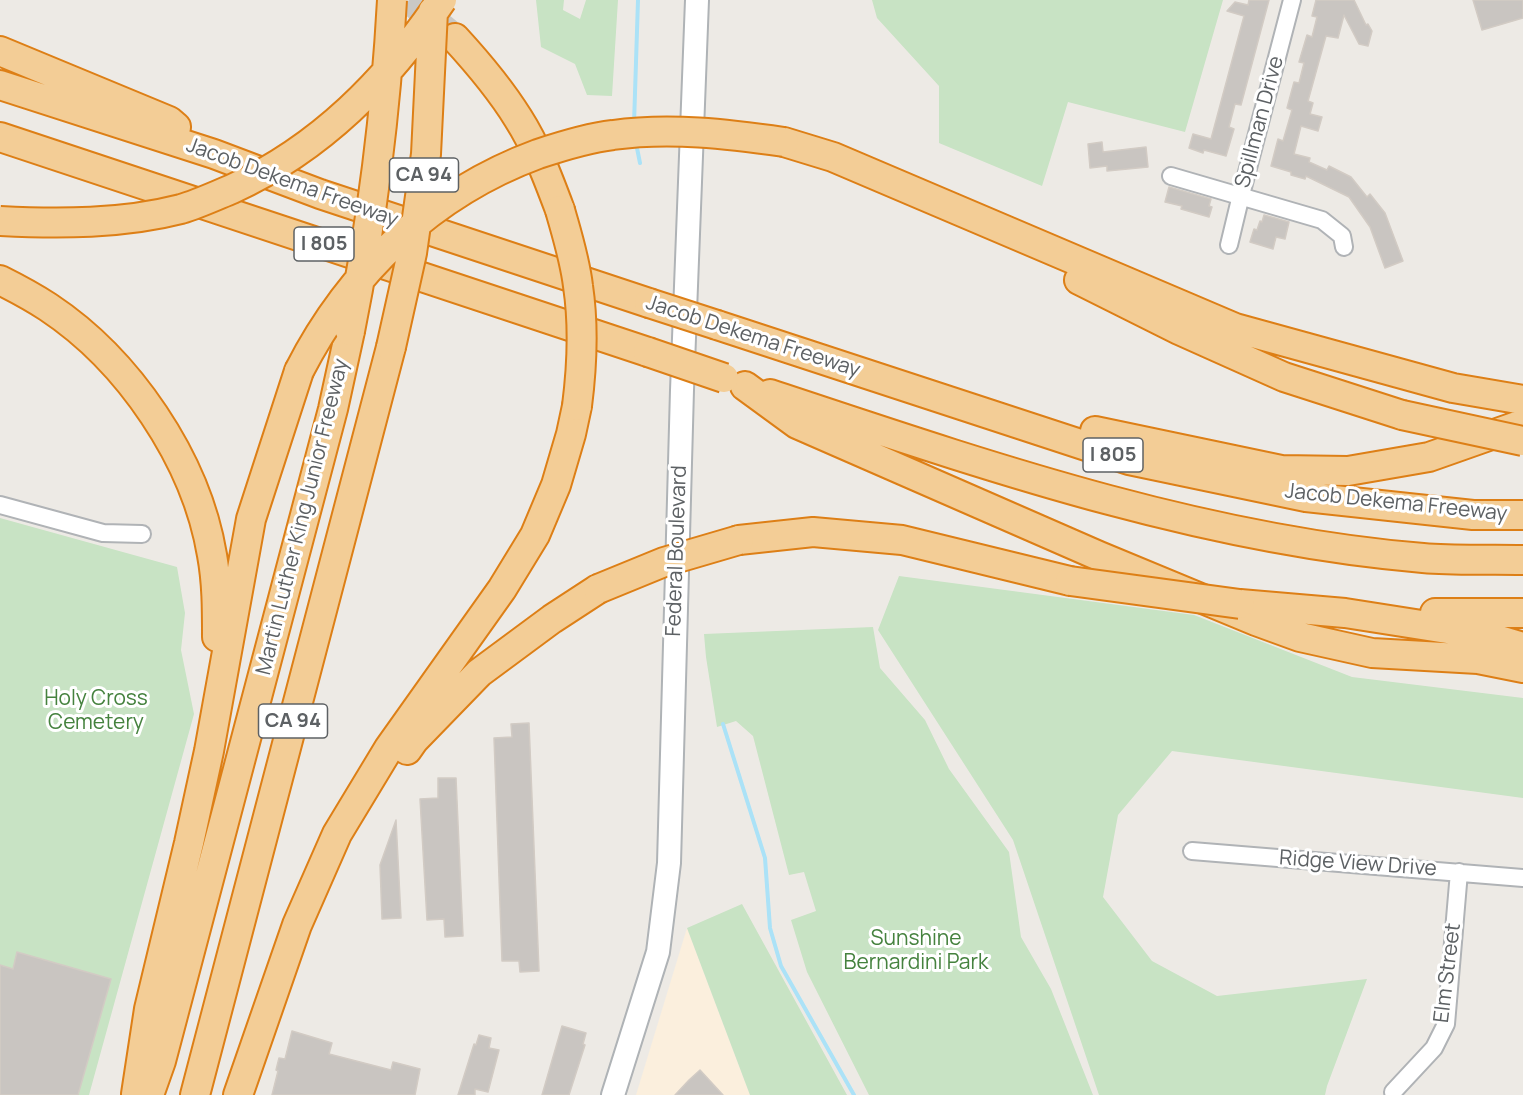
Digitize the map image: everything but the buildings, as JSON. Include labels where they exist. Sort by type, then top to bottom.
[{"type":"highway","name":"Martin Luther King Junior Freeway","points":[[150,1095],[161,1061],[315,477],[350,331],[374,190],[385,96],[392,0]]},
{"type":"highway","name":"Martin Luther King Junior Freeway","points":[[195,1095],[391,347],[412,253],[426,154],[434,0]]},
{"type":"highway","points":[[0,221],[91,221],[182,209],[265,173],[304,148],[370,90],[406,50],[442,0]]},
{"type":"highway","points":[[237,1095],[297,925],[326,857],[351,809],[414,712],[502,590],[535,535],[556,485],[577,406],[582,354],[578,286],[560,210],[519,118],[499,90],[455,38]]},
{"type":"highway","points":[[0,51],[169,122],[214,154]]},
{"type":"highway","name":"Jacob Dekema Freeway","points":[[0,85],[214,154],[331,198],[1129,460],[1306,498],[1473,515],[1523,515]]},
{"type":"highway","points":[[135,1095],[148,1009],[200,795],[251,519],[298,371],[326,321],[363,273],[387,247],[446,201],[508,165],[585,140],[644,132],[696,132],[784,142],[833,157],[1235,328],[1453,388],[1523,400]]},
{"type":"highway","name":"I 805","points":[[0,137],[974,462],[1172,517],[1297,543],[1424,559],[1523,560]]},
{"type":"highway","points":[[872,174],[1189,334],[1284,377],[1402,415],[1523,441]]},
{"type":"highway","points":[[0,280],[48,307],[78,329],[120,371],[155,417],[169,440],[194,492],[212,554],[217,595],[217,647],[200,795]]},
{"type":"highway","points":[[735,382],[797,424],[1100,556],[1300,637],[1372,653],[1478,659],[1523,668]]},
{"type":"highway","points":[[895,383],[1143,442],[1281,470],[1348,471],[1429,457],[1523,425]]},
{"type":"highway","points":[[297,925],[336,859],[414,740],[479,673],[552,618],[598,589],[664,562],[740,540],[813,532],[902,540],[1070,581],[1240,604],[1345,613],[1479,634],[1523,647]]},
{"type":"highway","points":[[1345,613],[1523,613]]},
{"type":"main road","name":"Federal Boulevard","points":[[614,1095],[658,952],[669,864],[681,424],[697,0]]},
{"type":"street","name":"Spillman Drive","points":[[1229,245],[1292,0]]},
{"type":"street","points":[[1171,176],[1322,220],[1342,236],[1344,247]]},
{"type":"street","points":[[0,505],[103,533],[142,534]]},
{"type":"street","name":"Ridge View Drive","points":[[1192,851],[1523,878]]},
{"type":"street","name":"Elm Street","points":[[1394,1092],[1434,1048],[1446,1024],[1459,872]]},
{"type":"shaded area","points":[[687,928],[750,1095],[636,1095]]},
{"type":"green space","points":[[536,0],[564,0],[563,10],[580,19],[586,0],[618,0],[612,96],[587,95],[575,64],[541,47]]},
{"type":"green space","points":[[872,0],[1223,0],[1185,132],[1068,102],[1042,186],[939,143],[939,86],[877,18]]},
{"type":"green space","name":"Holy Cross Cemetery","points":[[0,518],[177,567],[185,613],[181,650],[194,714],[89,1095],[0,1095]]},
{"type":"green space","points":[[899,576],[1194,615],[1352,677],[1523,698],[1523,798],[1172,751],[1118,815],[1103,897],[1152,961],[1217,996],[1367,979],[1325,1095],[1099,1095],[1013,840],[878,630]]},
{"type":"green space","name":"Sunshine Bernardini Park","points":[[873,627],[880,668],[925,720],[949,769],[1009,852],[1021,937],[1051,989],[1093,1095],[869,1095],[807,972],[791,920],[816,911],[804,872],[789,875],[753,736],[736,721],[717,727],[704,634]]},
{"type":"green space","points":[[742,904],[847,1095],[750,1095],[687,928]]},
{"type":"waterway","points":[[634,124],[638,0]]},
{"type":"waterway","points":[[636,143],[640,163]]},
{"type":"waterway","points":[[723,724],[765,858],[770,928],[781,966],[854,1095]]},
{"type":"tunnel","points":[[409,0],[449,33]]}]
